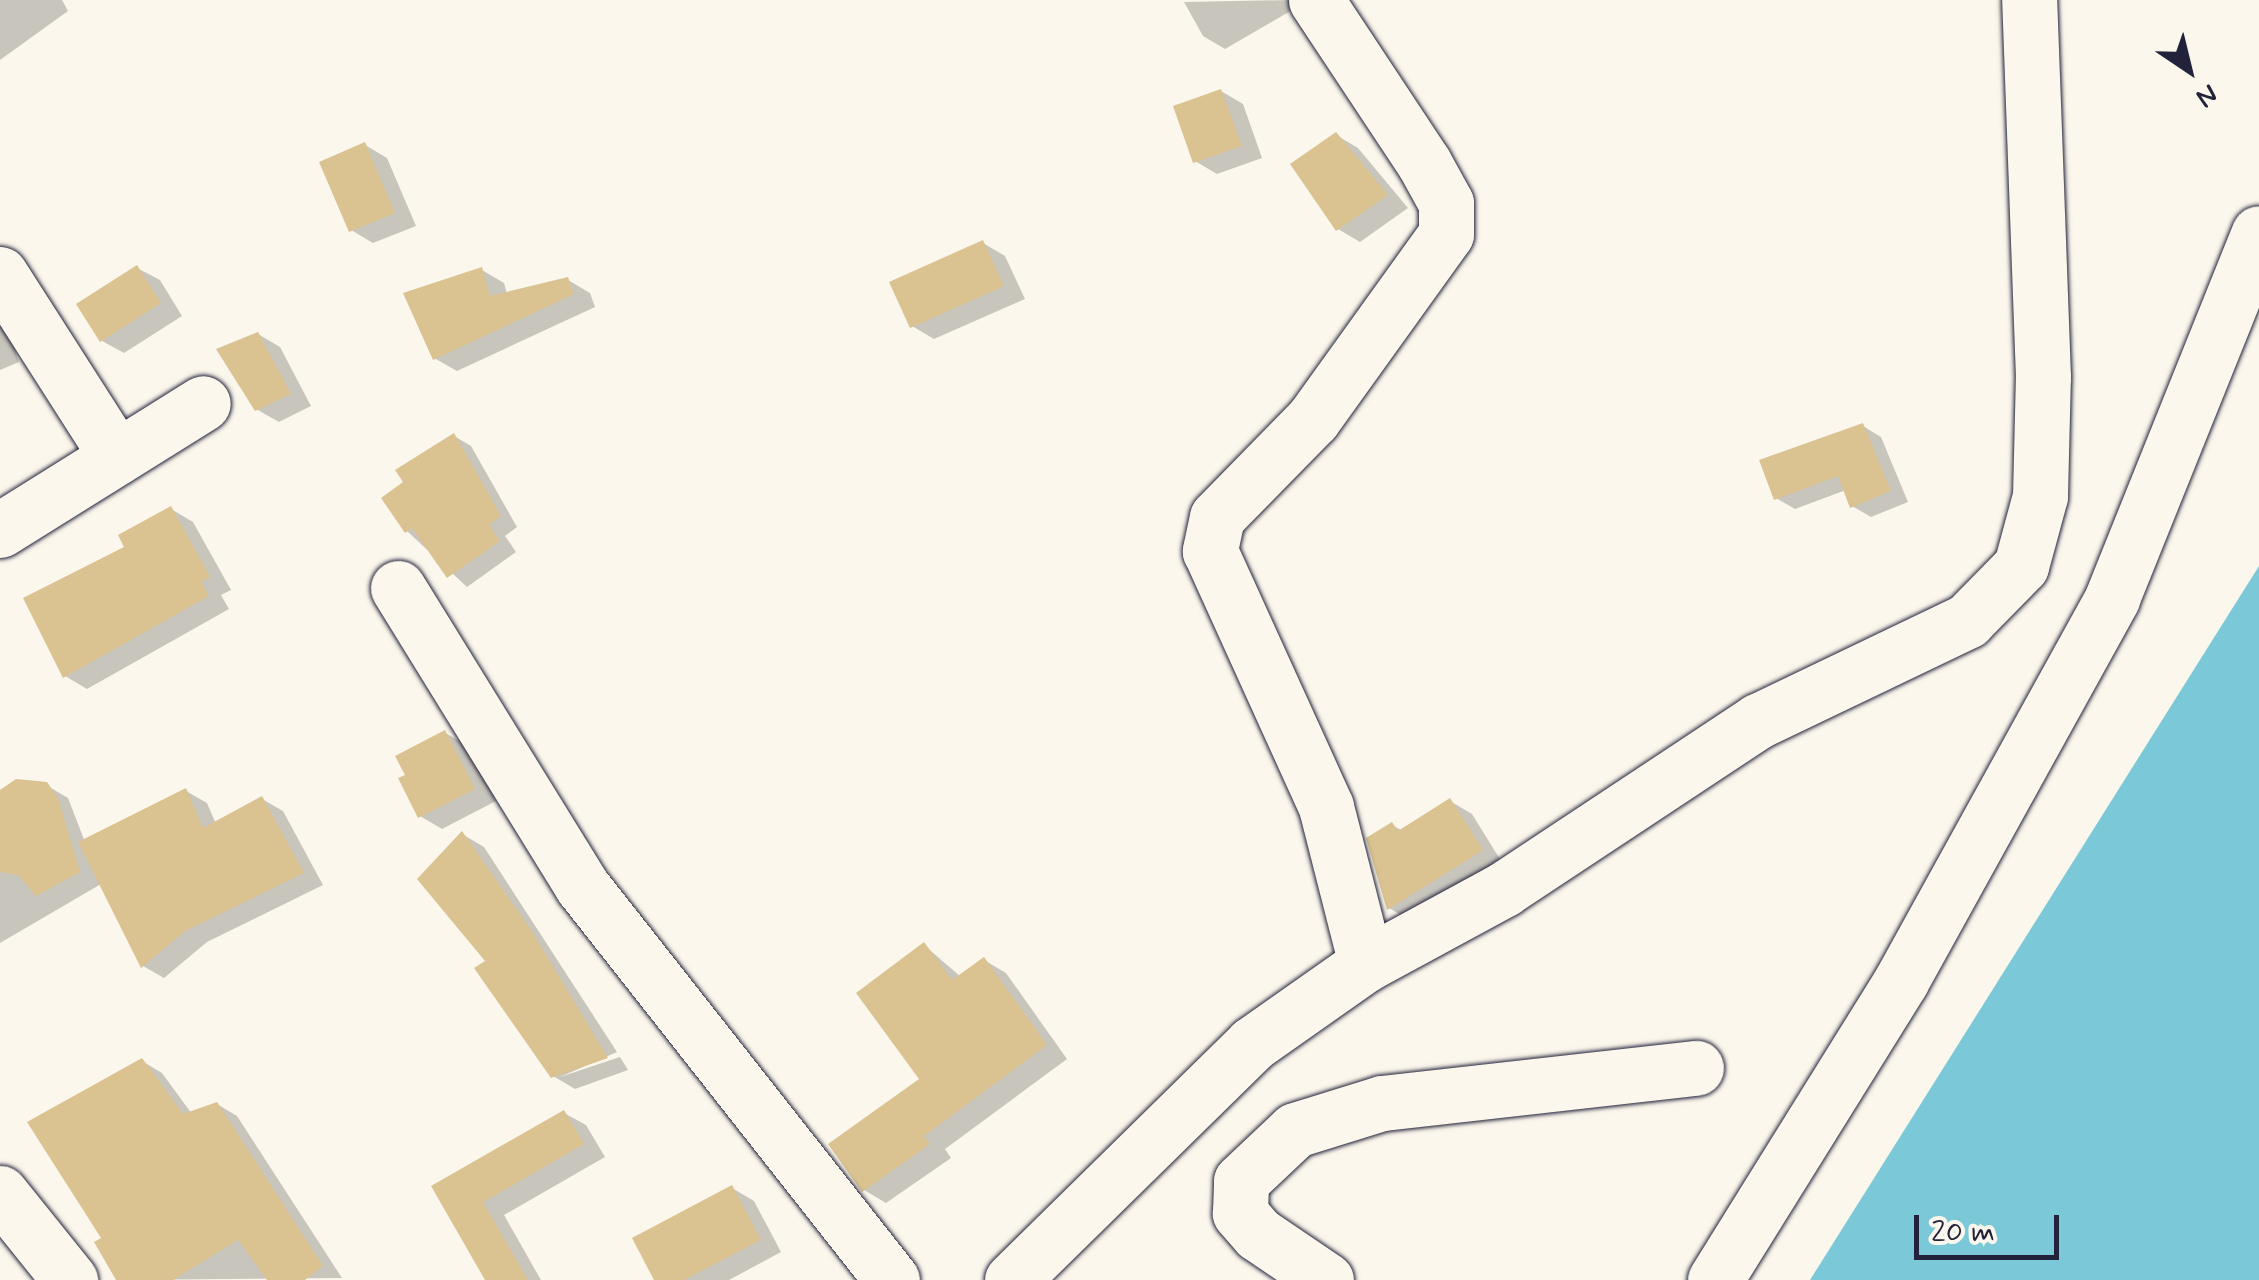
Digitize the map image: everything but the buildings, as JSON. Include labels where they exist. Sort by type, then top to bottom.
[{"type":"street","points":[[1316,0],[1424,162],[1446,203],[1446,234],[1313,419],[1217,517],[1210,551],[1326,807],[1366,964]]},
{"type":"street","points":[[1012,1280],[1252,1044],[1366,964],[1504,889],[1758,721],[1968,621],[2021,566],[2040,496],[2043,377],[2029,0]]},
{"type":"street","points":[[1715,1280],[1900,981],[2112,598],[2259,233]]},
{"type":"street","points":[[0,274],[116,457]]},
{"type":"street","points":[[0,530],[203,403]]},
{"type":"street","points":[[398,588],[582,886],[892,1280]]},
{"type":"street","points":[[1326,1280],[1258,1234],[1240,1212],[1241,1181],[1296,1130],[1382,1102],[1696,1068]]},
{"type":"street","points":[[0,1192],[70,1280]]},
{"type":"water","points":[[2259,566],[2259,1280],[1810,1280]]}]
